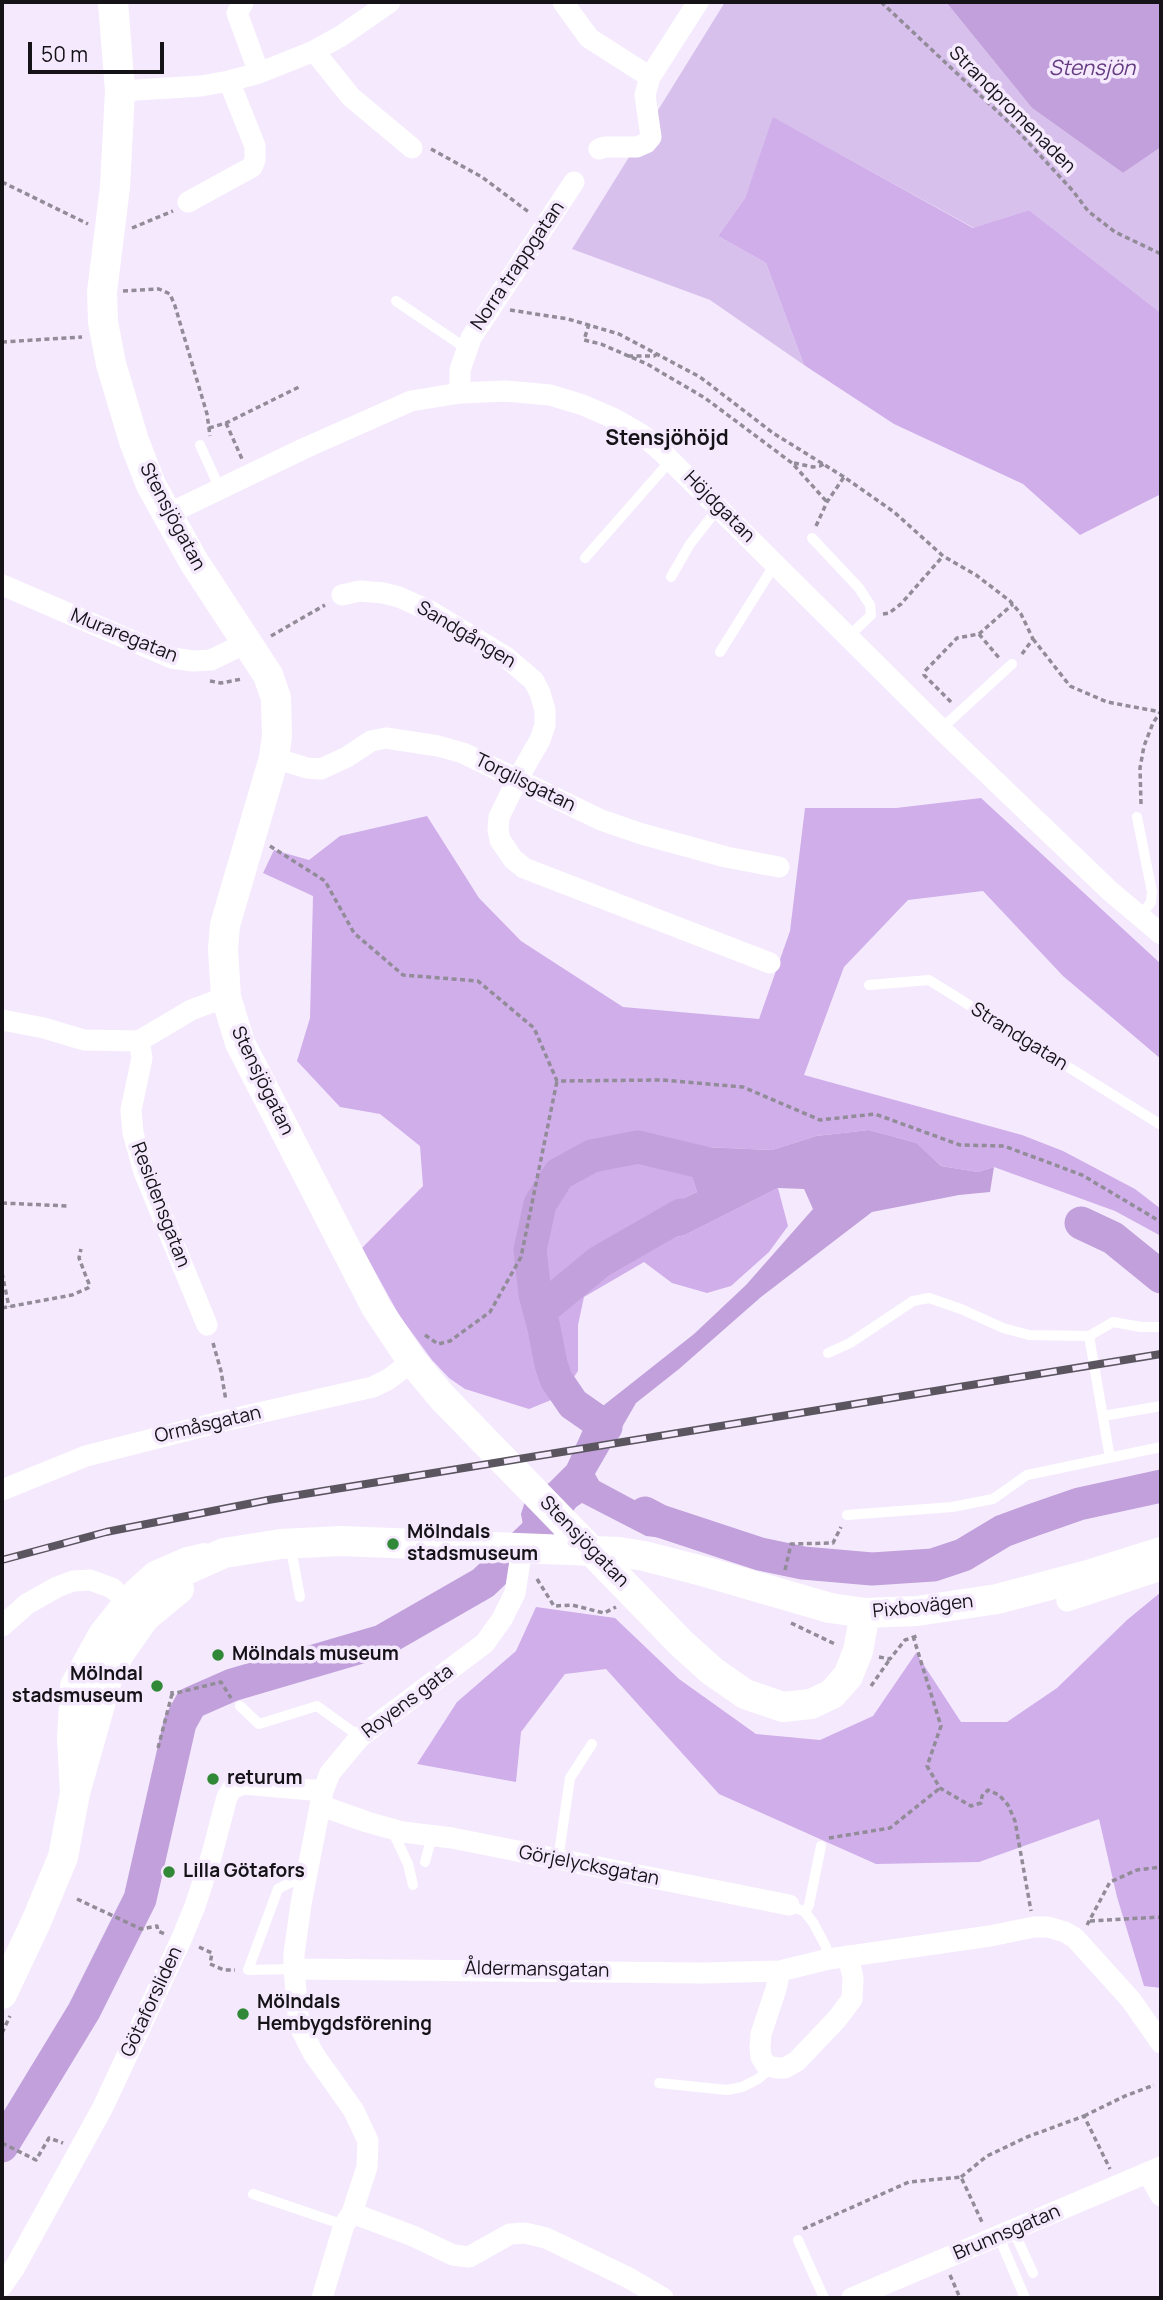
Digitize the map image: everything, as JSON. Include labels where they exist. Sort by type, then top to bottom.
[{"type":"street","name":"Stensjögatan","points":[[113,2],[120,91],[115,187],[101,222],[103,322],[111,364],[134,441],[151,485],[194,562],[268,675],[276,698],[277,736],[274,758],[225,925],[223,949],[226,996],[240,1043],[376,1307],[412,1361],[459,1414],[682,1644],[712,1671],[744,1694],[783,1707],[811,1704],[832,1694],[848,1676],[858,1650],[865,1613]]},
{"type":"street","points":[[120,91],[201,86],[259,72],[314,51],[390,2]]},
{"type":"street","points":[[563,2],[589,38],[650,77]]},
{"type":"street","points":[[599,149],[637,147],[651,137],[645,95],[650,77],[698,2]]},
{"type":"street","points":[[243,3],[237,13],[259,72]]},
{"type":"street","points":[[314,51],[351,96],[412,148]]},
{"type":"street","points":[[188,202],[252,167],[255,160],[256,146],[229,81]]},
{"type":"street","name":"Norra trappgatan","points":[[460,393],[460,370],[467,349],[490,308],[574,182]]},
{"type":"street","name":"Höjdgatan","points":[[166,515],[305,448],[411,401],[460,393],[506,391],[550,395],[615,419],[641,434],[671,460],[941,729],[1062,846],[1161,934]]},
{"type":"street","name":"Muraregatan","points":[[2,584],[172,658],[211,660],[248,644]]},
{"type":"street","name":"Sandgången","points":[[342,595],[360,591],[383,593],[422,607],[506,657],[534,681],[545,709],[545,725],[540,740],[499,817],[498,830],[505,849],[524,868],[770,963]]},
{"type":"street","name":"Torgilsgatan","points":[[274,758],[307,768],[321,769],[372,741],[386,738],[463,753],[591,815],[642,834],[726,857],[779,867]]},
{"type":"street","points":[[2,1020],[85,1040],[139,1041],[191,1010],[226,996]]},
{"type":"street","name":"Residensgatan","points":[[139,1041],[142,1058],[131,1110],[133,1133],[144,1172],[207,1325]]},
{"type":"street","name":"Ormåsgatan","points":[[2,1490],[86,1456],[228,1419],[373,1387],[389,1379],[412,1361]]},
{"type":"street","name":"Pixbovägen","points":[[132,1605],[161,1581],[224,1553],[285,1544],[341,1541],[519,1555],[619,1552],[706,1572],[830,1608],[865,1613],[917,1611],[997,1599],[1161,1552]]},
{"type":"street","name":"Royens gata","points":[[322,2298],[367,2167],[368,2141],[354,2111],[313,2053],[300,2027],[294,1969],[300,1904],[323,1799],[330,1773],[359,1737],[485,1643],[515,1593],[519,1555]]},
{"type":"street","points":[[1067,1601],[1161,1570]]},
{"type":"street","points":[[2,1626],[27,1604],[73,1581],[90,1580],[112,1588],[132,1605]]},
{"type":"street","points":[[75,1793],[72,1739],[75,1686],[103,1635],[132,1605]]},
{"type":"street","points":[[7,2003],[63,1857],[75,1793],[107,1679],[119,1654],[132,1605]]},
{"type":"street","name":"Götaforsliden","points":[[2,2286],[103,2107],[181,1940],[195,1906],[227,1797],[232,1789],[243,1784],[323,1799]]},
{"type":"street","name":"Görjelycksgatan","points":[[323,1799],[392,1830],[558,1860],[797,1909]]},
{"type":"street","name":"Åldermansgatan","points":[[294,1969],[703,1973],[779,1971],[839,1958],[1048,1927],[1074,1938],[1131,2000],[1161,2042]]},
{"type":"street","points":[[779,1971],[761,2034],[761,2057],[771,2068],[785,2068],[797,2061],[852,1999],[853,1978],[839,1958]]},
{"type":"street","points":[[1155,2170],[1161,2196]]},
{"type":"street","name":"Brunnsgatan","points":[[852,2298],[1155,2170]]},
{"type":"street","points":[[348,2219],[413,2236],[453,2255],[470,2257],[510,2234],[525,2233],[546,2238],[629,2278],[663,2298]]},
{"type":"lane","points":[[396,301],[467,349]]},
{"type":"lane","points":[[200,445],[220,489]]},
{"type":"lane","points":[[585,558],[671,460]]},
{"type":"lane","points":[[671,578],[690,544],[719,507]]},
{"type":"lane","points":[[812,538],[859,588],[870,606],[871,615],[849,636]]},
{"type":"lane","points":[[720,652],[777,564]]},
{"type":"lane","points":[[941,729],[1010,665]]},
{"type":"lane","points":[[1137,817],[1152,892],[1151,902],[1140,917]]},
{"type":"lane","name":"Strandgatan","points":[[869,985],[929,980],[1161,1125]]},
{"type":"lane","points":[[828,1353],[850,1343],[912,1301],[929,1298],[1003,1328],[1029,1335],[1089,1336],[1113,1322],[1161,1327]]},
{"type":"lane","points":[[1089,1336],[1110,1458]]},
{"type":"lane","points":[[1103,1416],[1161,1406]]},
{"type":"lane","points":[[847,1515],[952,1507],[993,1499],[1027,1475],[1161,1447]]},
{"type":"lane","points":[[285,1544],[300,1597]]},
{"type":"lane","points":[[240,1706],[259,1724],[317,1706],[359,1737]]},
{"type":"lane","points":[[558,1860],[570,1778],[592,1744]]},
{"type":"lane","points":[[392,1830],[408,1864],[413,1885]]},
{"type":"lane","points":[[425,1862],[432,1836]]},
{"type":"lane","points":[[797,1909],[809,1905],[821,1846]]},
{"type":"lane","points":[[294,1969],[248,1970],[278,1889],[291,1882],[305,1883]]},
{"type":"lane","points":[[797,1909],[814,1924],[826,1947],[839,1958]]},
{"type":"lane","points":[[659,2083],[727,2090],[742,2087],[758,2079],[771,2068]]},
{"type":"lane","points":[[253,2194],[348,2219]]},
{"type":"lane","points":[[1006,2234],[1033,2273]]},
{"type":"lane","points":[[1006,2234],[1025,2298]]},
{"type":"lane","points":[[798,2241],[824,2298]]},
{"type":"path","name":"Strandpromenaden","points":[[881,2],[1015,128],[1088,211],[1115,232],[1161,254]]},
{"type":"path","points":[[412,148],[435,149],[482,177],[547,224]]},
{"type":"path","points":[[2,181],[90,225],[101,222],[136,228],[188,202]]},
{"type":"path","points":[[118,292],[159,289],[170,294],[207,414],[209,439],[200,445]]},
{"type":"path","points":[[490,308],[544,314],[589,324],[619,334],[699,377],[773,433],[894,512],[943,556],[985,581],[1013,604],[1033,639],[1070,686],[1107,702],[1161,712],[1153,723],[1144,746],[1139,787],[1142,814],[1137,817]]},
{"type":"path","points":[[589,324],[584,340],[628,356],[705,398],[792,463],[827,502]]},
{"type":"path","points":[[82,331],[84,348]]},
{"type":"path","points":[[2,342],[82,337]]},
{"type":"path","points":[[628,356],[656,354]]},
{"type":"path","points":[[209,428],[226,423],[299,387]]},
{"type":"path","points":[[226,423],[249,475]]},
{"type":"path","points":[[792,463],[813,467],[824,464]]},
{"type":"path","points":[[812,538],[827,502],[844,477]]},
{"type":"path","points":[[871,615],[889,613],[901,604],[943,556]]},
{"type":"path","points":[[246,686],[248,644],[342,595]]},
{"type":"path","points":[[960,711],[924,675],[925,671],[957,638],[979,634],[1013,604]]},
{"type":"path","points":[[979,634],[988,646],[1010,665],[1033,639]]},
{"type":"path","points":[[263,841],[325,881],[354,933],[403,975],[478,981],[534,1028],[557,1082],[521,1257],[490,1312],[450,1340],[439,1344],[436,1342]]},
{"type":"path","points":[[557,1082],[663,1080],[743,1087],[820,1120],[875,1114],[960,1145],[1004,1146],[1069,1170],[1161,1222]]},
{"type":"path","points":[[2,1203],[68,1206]]},
{"type":"path","points":[[2,1308],[72,1295],[88,1288],[88,1279],[79,1258],[81,1249]]},
{"type":"path","points":[[2,1273],[9,1307]]},
{"type":"path","points":[[207,1325],[221,1371],[225,1398]]},
{"type":"path","points":[[783,1577],[791,1544],[833,1543],[847,1515]]},
{"type":"path","points":[[519,1555],[554,1606],[572,1605],[604,1613],[620,1603]]},
{"type":"path","points":[[784,1620],[836,1645],[890,1660],[898,1647],[913,1636],[941,1726],[927,1766],[940,1788],[971,1806],[981,1803],[982,1796],[988,1790],[999,1795],[1008,1805],[1015,1821],[1034,1927]]},
{"type":"path","points":[[158,1748],[172,1692],[221,1682]]},
{"type":"path","points":[[821,1846],[826,1838],[890,1828],[940,1788]]},
{"type":"path","points":[[1074,1938],[1090,1922],[1110,1882],[1137,1870],[1161,1867]]},
{"type":"path","points":[[77,1899],[141,1929],[157,1926]]},
{"type":"path","points":[[1090,1922],[1161,1917]]},
{"type":"path","points":[[181,1940],[212,1953],[210,1964],[224,1970],[248,1970]]},
{"type":"path","points":[[2,2033],[7,2003]]},
{"type":"path","points":[[798,2241],[801,2230],[900,2185],[961,2177],[987,2156],[1154,2085]]},
{"type":"path","points":[[1084,2116],[1111,2170]]},
{"type":"path","points":[[2,2143],[36,2160],[49,2138],[80,2148]]},
{"type":"path","points":[[961,2177],[982,2221]]},
{"type":"path","points":[[951,2277],[960,2298]]},
{"type":"shaded area","points":[[725,2],[946,2],[1032,108],[1123,173],[1161,147],[1161,313],[1029,210],[974,228],[774,118],[745,198],[718,236],[766,263],[804,365],[710,300],[572,249]]},
{"type":"shaded area","points":[[773,117],[973,228],[1029,210],[1161,313],[1161,494],[1080,535],[1023,484],[894,424],[804,365],[766,263],[718,236],[745,198]]},
{"type":"shaded area","points":[[981,798],[1161,964],[1161,1059],[1063,976],[983,891],[908,900],[844,967],[804,1075],[1022,1135],[1063,1151],[1135,1189],[1161,1209],[1161,1236],[1115,1211],[994,1167],[978,1172],[941,1166],[917,1143],[869,1130],[816,1136],[772,1150],[702,1147],[685,1155],[697,1192],[660,1209],[645,1244],[685,1235],[778,1188],[788,1226],[769,1252],[731,1286],[707,1293],[672,1283],[644,1262],[584,1297],[578,1325],[578,1371],[561,1396],[529,1409],[465,1389],[449,1378],[432,1360],[399,1315],[362,1248],[423,1186],[420,1146],[380,1114],[340,1107],[297,1061],[310,1018],[313,896],[263,873],[274,850],[309,860],[340,836],[427,816],[479,898],[521,941],[623,1007],[759,1019],[790,931],[805,808],[896,808]]},
{"type":"shaded area","points":[[1161,1592],[1161,1988],[1144,1986],[1117,1897],[1099,1819],[979,1862],[876,1864],[719,1794],[606,1669],[565,1674],[521,1732],[516,1782],[417,1764],[457,1702],[516,1651],[536,1607],[615,1618],[679,1679],[756,1734],[820,1740],[873,1716],[916,1653],[961,1722],[1007,1722],[1057,1688],[1127,1620]]},
{"type":"water","name":"Stensjön","points":[[946,2],[1161,2],[1161,147],[1123,173],[1032,108]]},
{"type":"water","points":[[869,1130],[917,1143],[941,1166],[978,1172],[994,1167],[990,1192],[959,1195],[872,1212],[761,1297],[636,1403],[595,1474],[599,1481],[640,1503],[682,1517],[690,1541],[646,1536],[582,1503],[539,1532],[528,1532],[523,1525],[521,1514],[527,1495],[549,1483],[567,1465],[586,1423],[604,1405],[694,1334],[746,1285],[813,1209],[804,1189],[778,1188],[685,1235],[646,1244],[640,1228],[660,1209],[697,1192],[685,1155],[702,1147],[772,1150],[816,1136]]},
{"type":"waterway","points":[[606,1427],[573,1404],[556,1379],[551,1364],[535,1294],[530,1250],[540,1204],[559,1174],[592,1156],[638,1147],[730,1169]]},
{"type":"waterway","points":[[540,1311],[599,1262],[681,1215]]},
{"type":"waterway","points":[[1081,1223],[1113,1238],[1161,1277]]},
{"type":"waterway","points":[[645,1513],[660,1521],[760,1554],[803,1563],[872,1569],[933,1565],[963,1555],[1003,1531],[1079,1504],[1161,1486]]},
{"type":"waterway","points":[[2,2146],[84,2011],[140,1899],[180,1723],[191,1703],[232,1685],[382,1641],[483,1583],[538,1531],[563,1497]]},
{"type":"railway","points":[[2,1560],[106,1532],[268,1500],[1161,1354]]},
{"type":"place","name":"Mölndals stadsmuseum","points":[[393,1544]]},
{"type":"place","name":"Mölndals museum","points":[[218,1655]]},
{"type":"place","name":"Mölndal stadsmuseum","points":[[157,1686]]},
{"type":"place","name":"returum","points":[[213,1779]]},
{"type":"place","name":"Lilla Götafors","points":[[169,1872]]},
{"type":"place","name":"Mölndals Hembygdsförening","points":[[243,2014]]},
{"type":"district","name":"Stensjöhöjd","points":[[667,439]]}]
